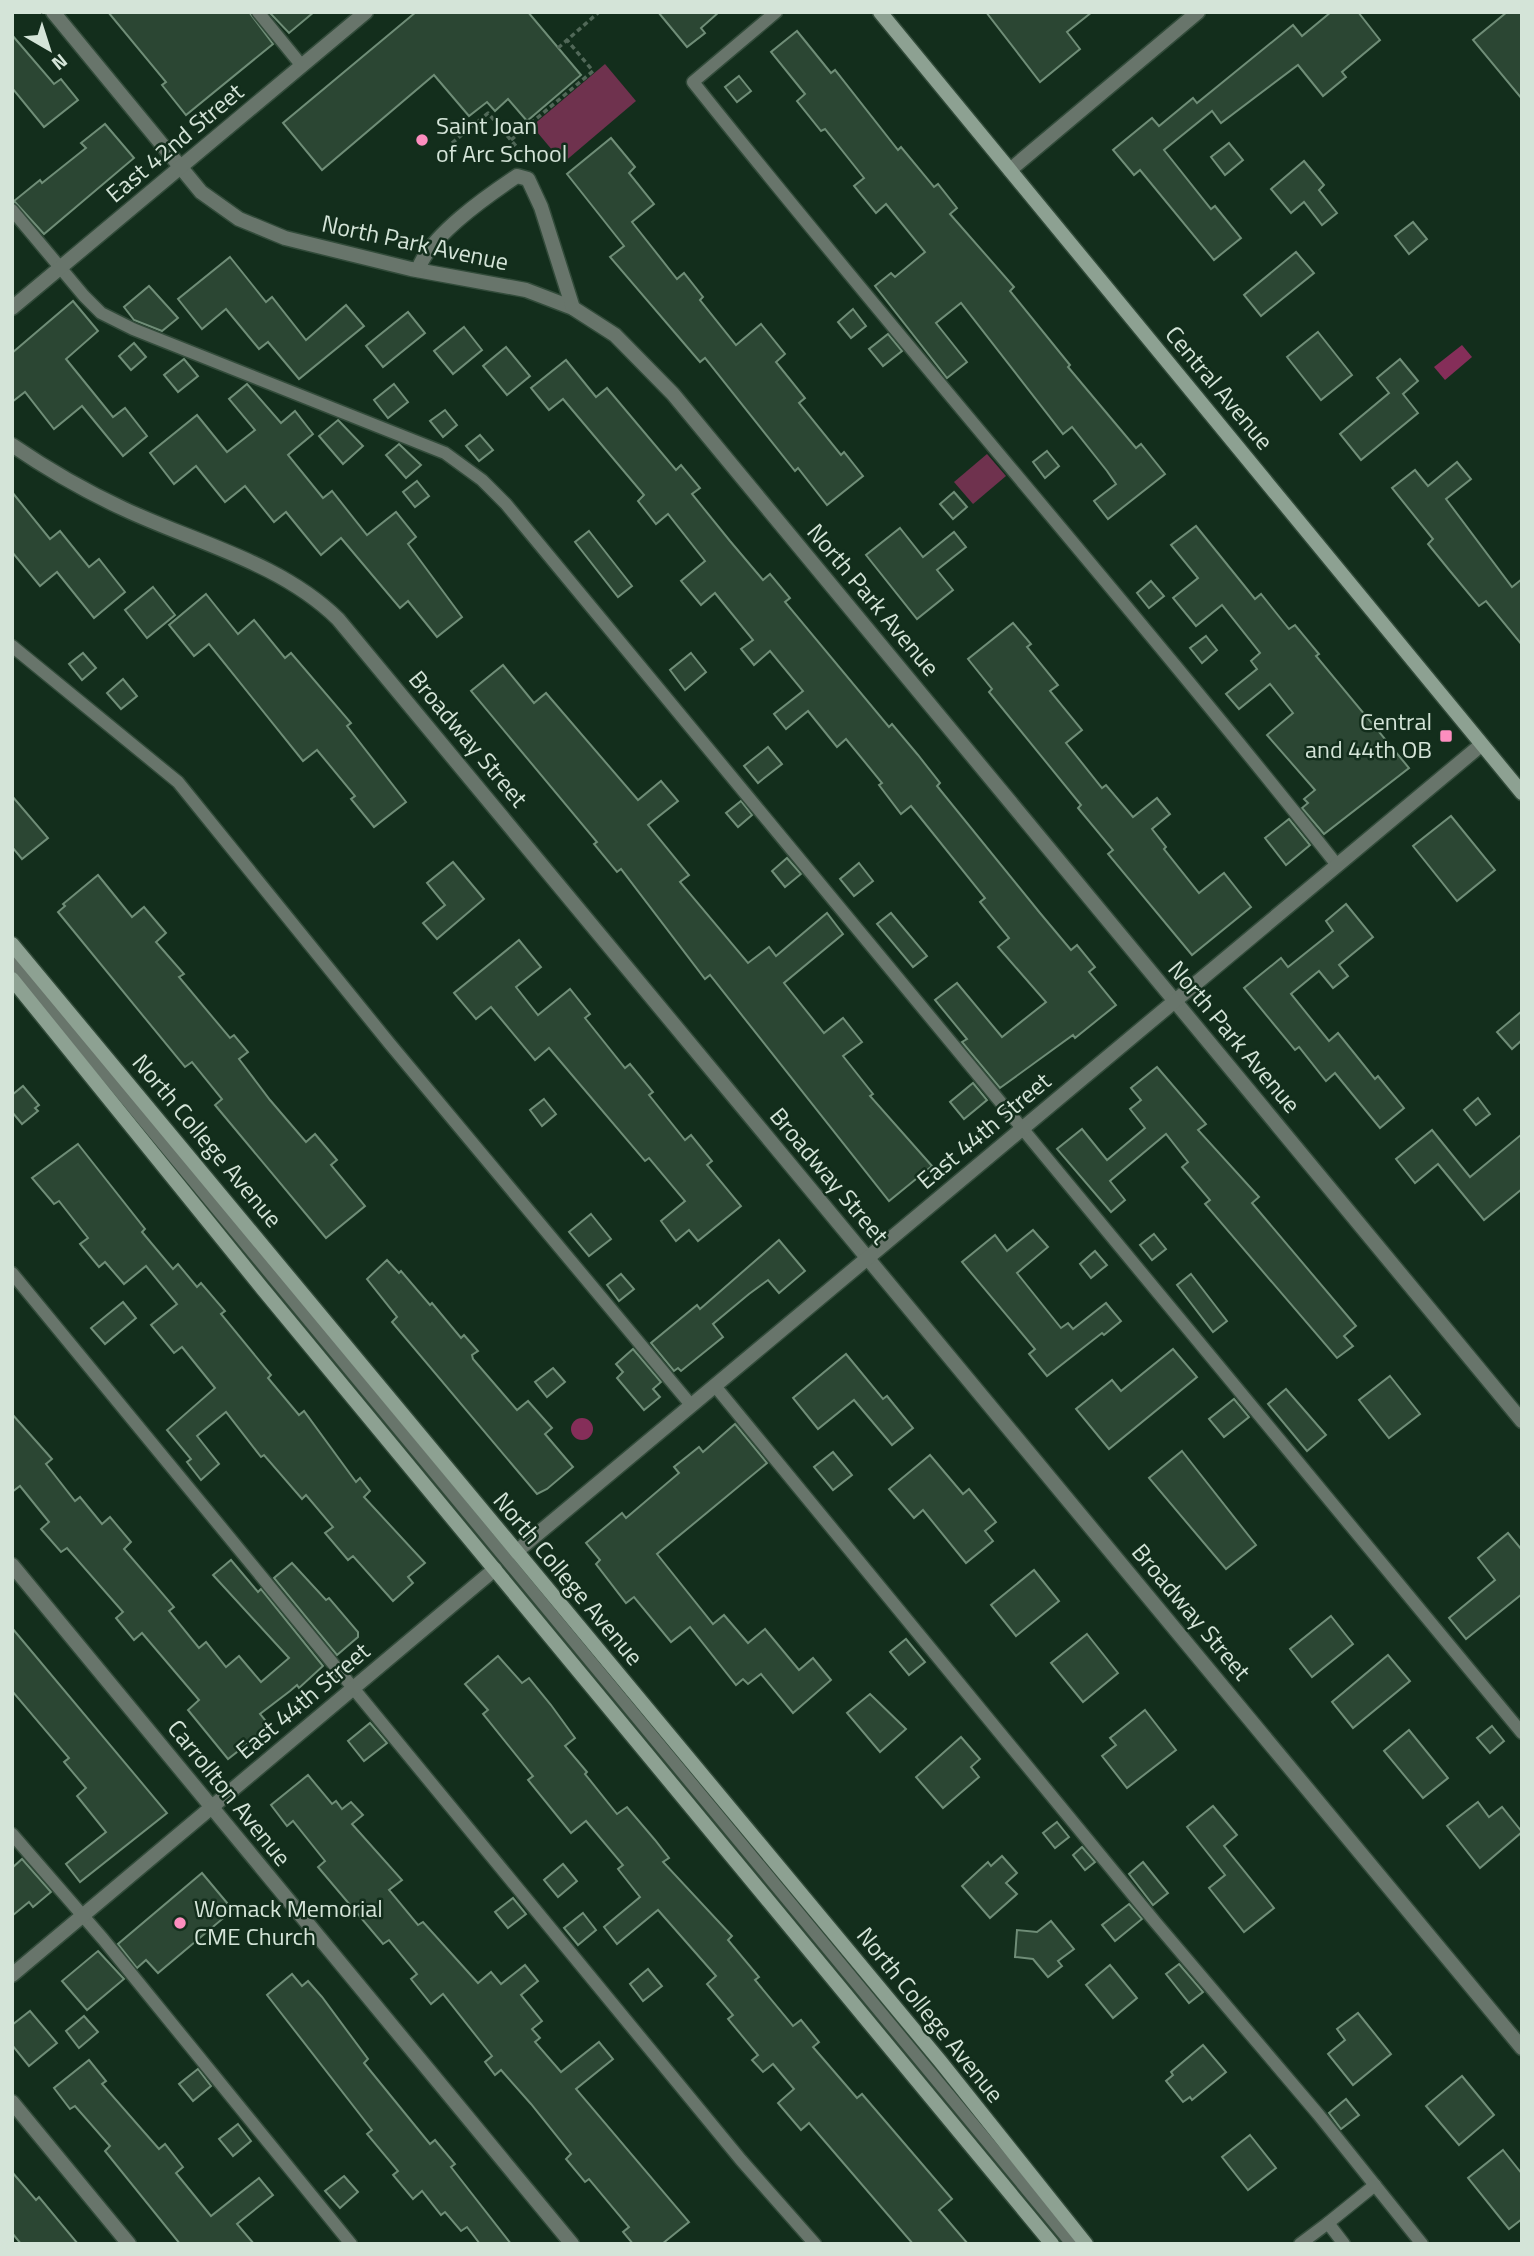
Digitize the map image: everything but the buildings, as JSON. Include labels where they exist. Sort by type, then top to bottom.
[{"type":"main road","name":"Central Avenue","points":[[880,12],[1522,793]]},
{"type":"main road","name":"North College Avenue","points":[[12,944],[940,2061],[1086,2244]]},
{"type":"main road","name":"North College Avenue","points":[[12,979],[1052,2244]]},
{"type":"street","name":"North Park Avenue","points":[[53,12],[205,195],[260,230],[418,270],[526,290],[573,308],[615,335],[673,394],[1522,1421]]},
{"type":"street","name":"East 42nd Street","points":[[12,308],[366,12]]},
{"type":"street","points":[[1010,170],[1198,12]]},
{"type":"street","points":[[418,270],[428,251],[469,212],[517,176],[528,179],[541,207],[573,308]]},
{"type":"street","name":"Broadway Street","points":[[12,445],[80,488],[280,576],[331,612],[1522,2048]]},
{"type":"street","name":"East 44th Street","points":[[516,1552],[1481,745]]},
{"type":"street","name":"Carrollton Avenue","points":[[12,1565],[572,2244]]},
{"type":"street","name":"East 44th Street","points":[[12,1975],[495,1569]]},
{"type":"street","points":[[12,2102],[129,2244]]},
{"type":"lane","points":[[258,12],[302,66]]},
{"type":"lane","points":[[776,12],[692,82],[827,251],[1206,700],[1337,865]]},
{"type":"lane","points":[[12,210],[83,296],[112,318],[445,453],[482,480],[506,504],[1522,1733]]},
{"type":"lane","points":[[12,646],[178,782],[390,1044],[691,1405]]},
{"type":"lane","name":"North College Avenue","points":[[12,961],[740,1846],[1072,2244]]},
{"type":"lane","points":[[12,1273],[741,2161],[815,2244]]},
{"type":"lane","points":[[715,1385],[1422,2244]]},
{"type":"lane","points":[[12,1834],[351,2244]]},
{"type":"lane","points":[[1300,2244],[1375,2185]]},
{"type":"lane","points":[[1328,2223],[1344,2244]]},
{"type":"path","points":[[558,48],[599,12]]},
{"type":"path","points":[[511,140],[593,71],[567,40]]},
{"type":"path","points":[[452,143],[488,113],[526,158]]},
{"type":"shaded area","points":[[605,64],[636,101],[563,163],[532,126]]},
{"type":"shaded area","points":[[1462,345],[1472,357],[1445,380],[1434,367]]},
{"type":"shaded area","points":[[987,454],[1006,476],[973,504],[954,482]]},
{"type":"shaded area","points":[[582,1418],[590,1421],[593,1429],[590,1437],[582,1440],[574,1437],[571,1429],[574,1421]]},
{"type":"place","name":"Saint Joan of Arc School","points":[[422,140]]},
{"type":"place","name":"Central and 44th OB","points":[[1446,736]]},
{"type":"place","name":"Womack Memorial CME Church","points":[[180,1923]]}]
